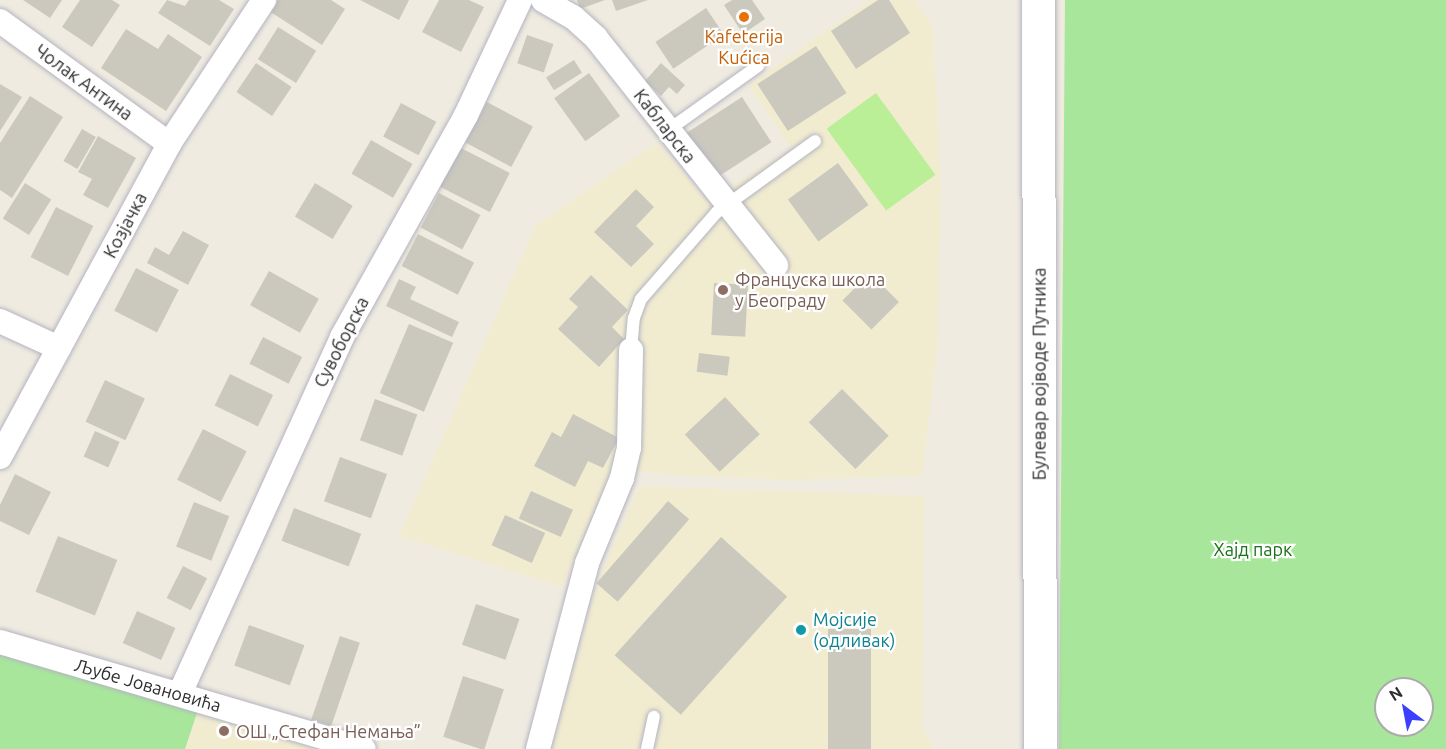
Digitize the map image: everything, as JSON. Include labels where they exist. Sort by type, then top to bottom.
[{"type":"street","name":"Козјачка","points":[[0,457],[169,144],[264,0]]},
{"type":"street","name":"Сувоборска","points":[[180,693],[338,346],[466,115],[520,0]]},
{"type":"street","name":"Кабларска","points":[[543,0],[588,30],[776,265]]},
{"type":"street","name":"Булевар војводе Путника","points":[[1038,0],[1040,749]]},
{"type":"street","name":"Чолак Антина","points":[[0,21],[169,144]]},
{"type":"street","points":[[0,321],[59,348]]},
{"type":"street","points":[[538,749],[587,563],[622,478],[632,430],[631,350]]},
{"type":"street","name":"Љубе Јовановића","points":[[0,642],[180,693],[364,749]]},
{"type":"lane","points":[[667,131],[758,66]]},
{"type":"lane","points":[[631,350],[634,318],[641,299],[726,204],[815,141]]},
{"type":"lane","points":[[647,749],[654,717]]},
{"type":"shaded area","name":"Француска школа у Београду","points":[[870,0],[915,0],[933,27],[941,188],[937,354],[922,476],[784,480],[672,475],[613,468],[562,587],[399,536],[536,225],[657,142],[707,201],[791,149],[749,85]]},
{"type":"shaded area","points":[[640,486],[924,496],[923,729],[934,749],[551,749],[597,584]]},
{"type":"shaded area","name":"ОШ „Стефан Немања”","points":[[197,713],[319,749],[185,749]]},
{"type":"green space","name":"Хајд парк","points":[[1065,0],[1446,0],[1446,749],[1059,749]]},
{"type":"green space","points":[[876,93],[935,175],[886,211],[827,129]]},
{"type":"green space","points":[[0,647],[197,713],[185,749],[0,749]]},
{"type":"building","points":[[23,0],[62,0],[50,18]]},
{"type":"building","points":[[80,0],[112,0],[120,5],[92,47],[62,27]]},
{"type":"building","points":[[167,0],[185,6],[189,0],[219,0],[234,9],[210,46],[158,13]]},
{"type":"building","points":[[276,0],[331,0],[345,9],[322,45],[269,11]]},
{"type":"building","points":[[360,0],[409,0],[399,20]]},
{"type":"building","points":[[439,0],[469,0],[484,7],[461,52],[422,32]]},
{"type":"building","points":[[577,0],[605,0],[580,9]]},
{"type":"building","points":[[612,0],[648,0],[616,11]]},
{"type":"building","points":[[732,0],[752,0],[765,19],[743,34],[724,5]]},
{"type":"building","points":[[878,0],[889,0],[910,33],[856,69],[831,31]]},
{"type":"building","points":[[706,8],[724,35],[673,69],[655,42]]},
{"type":"building","points":[[278,27],[316,51],[296,83],[258,59]]},
{"type":"building","points":[[126,29],[158,49],[168,34],[202,57],[166,111],[101,68]]},
{"type":"building","points":[[527,35],[553,44],[544,72],[517,63]]},
{"type":"building","points":[[816,46],[846,93],[788,131],[757,84]]},
{"type":"building","points":[[574,60],[582,73],[554,90],[546,77]]},
{"type":"building","points":[[256,63],[292,87],[272,116],[236,92]]},
{"type":"building","points":[[661,63],[685,85],[677,94],[669,87],[661,96],[645,81]]},
{"type":"building","points":[[589,73],[620,116],[585,141],[554,98]]},
{"type":"building","points":[[0,84],[22,97],[0,131]]},
{"type":"building","points":[[30,96],[63,117],[12,198],[0,190],[0,143]]},
{"type":"building","points":[[742,97],[771,142],[714,180],[684,135]]},
{"type":"building","points":[[487,102],[533,126],[511,167],[465,143]]},
{"type":"building","points":[[401,103],[436,122],[418,155],[383,137]]},
{"type":"building","points":[[82,129],[96,137],[77,169],[64,161]]},
{"type":"building","points":[[98,136],[136,158],[108,208],[83,195],[92,179],[78,172]]},
{"type":"building","points":[[371,140],[413,164],[393,198],[352,174]]},
{"type":"building","points":[[459,147],[510,173],[490,212],[439,186]]},
{"type":"building","points":[[838,163],[869,205],[818,242],[788,199]]},
{"type":"building","points":[[25,183],[51,199],[29,235],[3,219]]},
{"type":"building","points":[[315,183],[353,206],[333,239],[295,216]]},
{"type":"building","points":[[636,189],[654,207],[636,226],[654,244],[631,267],[594,232]]},
{"type":"building","points":[[439,193],[480,215],[462,250],[421,227]]},
{"type":"building","points":[[56,207],[93,226],[68,276],[31,257]]},
{"type":"building","points":[[183,231],[209,245],[188,285],[147,263],[155,247],[169,255]]},
{"type":"building","points":[[418,234],[474,263],[458,295],[402,266]]},
{"type":"building","points":[[136,268],[179,290],[157,333],[114,311]]},
{"type":"building","points":[[269,271],[319,299],[300,333],[250,305]]},
{"type":"building","points":[[870,273],[899,302],[871,330],[842,301]]},
{"type":"building","points":[[591,275],[628,310],[612,327],[624,339],[599,367],[558,329],[578,307],[569,299]]},
{"type":"building","points":[[399,279],[416,287],[410,299],[459,322],[452,337],[386,306]]},
{"type":"building","points":[[714,283],[748,285],[745,337],[711,335]]},
{"type":"building","points":[[409,324],[453,343],[424,412],[380,393]]},
{"type":"building","points":[[263,337],[302,357],[289,384],[249,364]]},
{"type":"building","points":[[699,353],[730,357],[727,376],[697,372]]},
{"type":"building","points":[[230,374],[273,395],[258,426],[215,405]]},
{"type":"building","points":[[105,380],[145,399],[125,440],[86,422]]},
{"type":"building","points":[[842,389],[889,436],[855,469],[809,422]]},
{"type":"building","points":[[725,397],[760,434],[720,472],[685,435]]},
{"type":"building","points":[[375,399],[417,414],[402,456],[360,440]]},
{"type":"building","points":[[573,414],[619,438],[603,468],[588,461],[575,487],[534,466],[552,432],[561,437]]},
{"type":"building","points":[[203,429],[247,451],[221,502],[177,480]]},
{"type":"building","points":[[95,431],[120,442],[108,468],[84,457]]},
{"type":"building","points":[[340,457],[387,474],[371,518],[324,501]]},
{"type":"building","points":[[15,474],[51,492],[29,535],[0,521],[0,505]]},
{"type":"building","points":[[531,491],[573,510],[561,537],[519,518]]},
{"type":"building","points":[[668,501],[689,519],[618,602],[596,583]]},
{"type":"building","points":[[194,502],[229,516],[211,561],[176,547]]},
{"type":"building","points":[[294,508],[361,534],[349,566],[281,541]]},
{"type":"building","points":[[505,515],[545,533],[532,563],[492,545]]},
{"type":"building","points":[[58,536],[117,560],[95,616],[36,592]]},
{"type":"building","points":[[721,537],[787,597],[681,715],[615,655]]},
{"type":"building","points":[[183,566],[207,578],[191,610],[167,598]]},
{"type":"building","points":[[476,604],[519,619],[505,660],[462,645]]},
{"type":"building","points":[[137,611],[175,628],[161,660],[123,643]]},
{"type":"building","points":[[249,625],[304,645],[290,686],[234,665]]},
{"type":"building","points":[[828,629],[871,629],[871,749],[828,749]]},
{"type":"building","points":[[340,636],[360,643],[331,726],[311,719]]},
{"type":"building","points":[[463,676],[504,689],[484,749],[443,737]]},
{"type":"place","name":"Kafeterija Kućica","points":[[744,17]]},
{"type":"place","name":"Француска школа у Београду","points":[[723,290]]},
{"type":"place","name":"Мојсије (одливак)","points":[[801,630]]},
{"type":"place","name":"ОШ „Стефан Немања”","points":[[224,731]]}]
